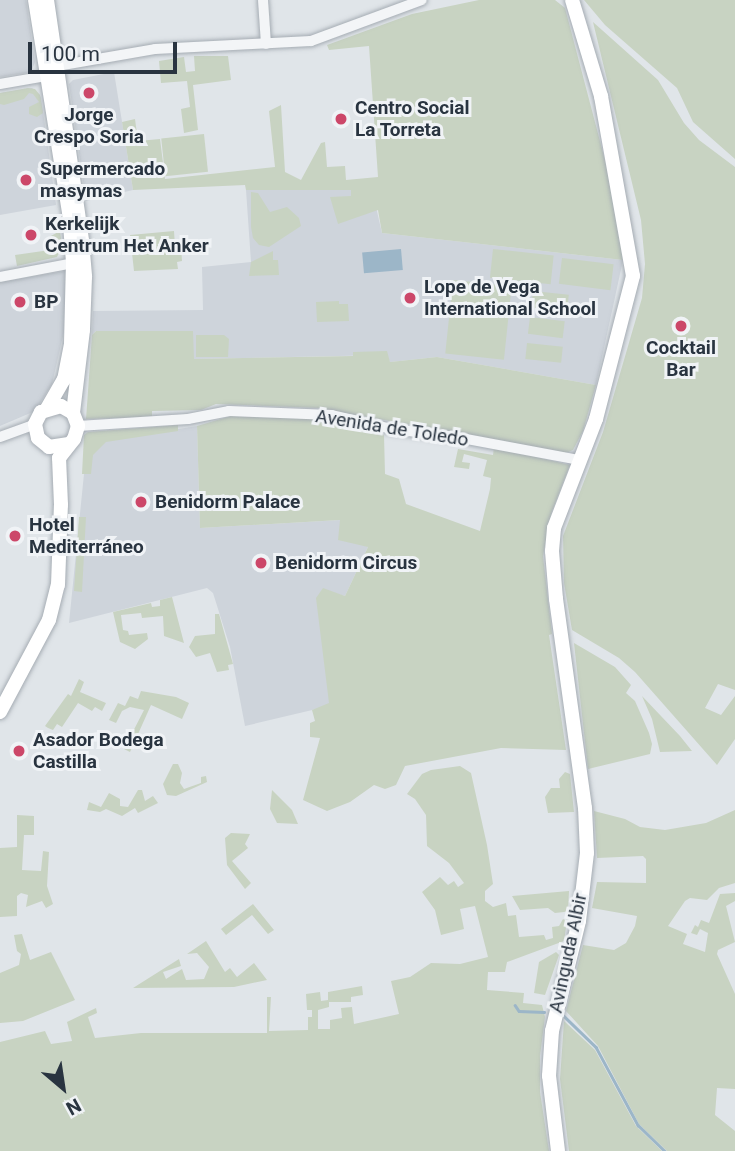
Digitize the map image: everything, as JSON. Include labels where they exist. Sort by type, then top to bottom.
[{"type":"street","points":[[15,435],[49,448],[69,444],[75,420],[83,330],[78,262],[49,68],[35,0]]},
{"type":"street","points":[[47,0],[49,68]]},
{"type":"street","points":[[263,0],[266,44]]},
{"type":"street","points":[[0,83],[49,68],[155,49],[319,39],[422,0]]},
{"type":"street","name":"Avinguda Albir","points":[[558,1151],[549,1076],[552,1031],[579,921],[587,853],[584,808],[552,551],[554,528],[596,419],[633,276],[601,96],[572,0]]},
{"type":"street","points":[[0,276],[78,262]]},
{"type":"street","points":[[0,438],[15,435],[35,424],[64,379],[71,344],[78,262]]},
{"type":"street","points":[[47,408],[61,406],[75,420]]},
{"type":"street","name":"Avenida de Toledo","points":[[75,420],[188,419],[229,411],[332,415],[392,429],[456,437],[579,460]]},
{"type":"street","points":[[0,712],[50,617],[58,585],[61,505],[49,448],[35,424]]},
{"type":"shaded area","points":[[0,0],[26,0],[35,62],[31,72],[0,77]]},
{"type":"shaded area","points":[[114,72],[133,190],[86,201],[69,84],[73,80]]},
{"type":"shaded area","points":[[32,88],[41,97],[56,205],[0,215],[0,93]]},
{"type":"shaded area","name":"Lope de Vega International School","points":[[246,190],[372,190],[382,233],[623,260],[596,385],[437,357],[390,362],[386,355],[193,359],[193,331],[96,331],[92,335],[93,311],[203,310],[202,267],[251,262]]},
{"type":"shaded area","points":[[65,271],[65,327],[52,384],[35,411],[0,426],[0,282]]},
{"type":"shaded area","points":[[197,426],[200,528],[341,520],[368,547],[345,596],[334,593],[342,694],[325,707],[245,726],[230,647],[213,593],[207,588],[69,623],[87,444]]},
{"type":"green space","points":[[479,0],[555,0],[565,8],[606,164],[623,260],[382,233],[378,210],[338,224],[330,197],[351,196],[351,190],[246,190],[245,185],[133,190],[122,122],[135,119],[138,141],[160,139],[165,179],[275,167],[269,111],[281,105],[285,172],[301,180],[321,143],[325,142],[327,167],[345,166],[346,180],[378,177],[369,46],[329,50],[327,45],[412,14]]},
{"type":"green space","points":[[584,0],[735,0],[735,159],[693,122],[677,88],[605,25]]},
{"type":"green space","points":[[593,22],[658,80],[684,123],[699,140],[735,167],[735,690],[718,684],[705,708],[721,715],[735,696],[735,739],[717,765],[635,672],[619,658],[572,630],[564,583],[563,536],[603,432],[642,298],[645,264],[641,220]]},
{"type":"green space","points":[[194,56],[228,56],[231,80],[193,85],[198,130],[184,133],[181,109],[190,107],[187,81],[161,83],[159,61],[184,57],[186,72],[195,71]]},
{"type":"green space","points":[[35,89],[40,95],[43,113],[37,117],[29,114],[29,107],[39,102],[33,94],[29,93],[24,99],[0,104],[0,93]]},
{"type":"green space","points":[[204,134],[208,172],[165,176],[161,138]]},
{"type":"green space","points":[[251,192],[258,193],[270,212],[287,207],[299,218],[301,226],[269,247],[259,245],[253,238],[251,227]]},
{"type":"green space","points":[[60,231],[62,247],[57,257],[17,266],[15,255],[50,250],[49,237]]},
{"type":"green space","points":[[174,231],[175,247],[181,247],[182,261],[177,262],[178,269],[134,271],[130,235]]},
{"type":"green space","points":[[493,249],[554,255],[551,284],[490,278]]},
{"type":"green space","points":[[273,251],[273,260],[278,260],[279,275],[249,276],[251,262]]},
{"type":"green space","points":[[562,258],[614,264],[610,290],[559,284]]},
{"type":"green space","points":[[453,280],[512,286],[504,360],[445,354]]},
{"type":"green space","points":[[533,291],[569,295],[567,312],[531,308]]},
{"type":"green space","points":[[339,301],[339,304],[348,304],[349,321],[317,322],[316,302]]},
{"type":"green space","points":[[530,317],[565,321],[563,338],[528,334]]},
{"type":"green space","points":[[96,331],[193,331],[194,359],[353,356],[353,352],[387,351],[390,362],[437,357],[596,385],[583,431],[573,450],[566,453],[318,408],[216,404],[201,410],[152,411],[152,417],[86,419],[92,335]]},
{"type":"green space","points":[[196,335],[224,335],[229,339],[228,357],[196,357]]},
{"type":"green space","points":[[527,343],[563,347],[561,363],[525,359]]},
{"type":"green space","points":[[231,416],[320,418],[380,432],[384,435],[385,474],[399,479],[406,504],[480,531],[490,489],[491,478],[483,476],[487,460],[464,454],[462,462],[470,463],[469,469],[454,467],[458,449],[493,455],[494,447],[570,465],[551,514],[543,556],[552,634],[549,635],[566,750],[501,748],[405,766],[396,785],[385,789],[374,785],[350,802],[327,811],[303,800],[320,738],[310,737],[310,723],[315,721],[312,710],[329,703],[316,598],[323,588],[345,596],[368,547],[338,540],[340,520],[200,528],[197,426]]},
{"type":"green space","points":[[178,425],[178,431],[106,442],[93,455],[91,474],[82,474],[84,435],[88,432]]},
{"type":"green space","points":[[79,517],[86,517],[82,592],[74,591]]},
{"type":"green space","points":[[172,597],[184,643],[164,636],[163,616],[142,618],[141,613],[121,615],[123,630],[128,631],[129,635],[147,633],[148,639],[135,649],[120,642],[113,612],[151,603],[152,607],[160,606],[160,600]]},
{"type":"green space","points":[[215,614],[219,614],[233,664],[228,665],[229,670],[217,672],[210,653],[196,657],[189,647],[195,636],[215,634]]},
{"type":"green space","points":[[574,643],[615,667],[631,685],[626,693],[635,701],[649,733],[652,744],[650,754],[588,769]]},
{"type":"green space","points":[[79,679],[84,682],[80,692],[106,703],[102,711],[95,707],[92,711],[78,703],[62,727],[57,724],[53,730],[45,726],[68,694],[71,696]]},
{"type":"green space","points":[[141,691],[176,697],[189,703],[182,719],[151,705],[130,752],[124,749],[144,710],[130,707],[122,711],[116,723],[109,720],[118,703],[125,706],[130,696],[138,699]]},
{"type":"green space","points":[[642,696],[692,751],[660,752],[652,719]]},
{"type":"green space","points":[[173,764],[178,764],[182,773],[180,783],[184,789],[201,783],[201,777],[206,776],[207,782],[176,796],[167,795],[163,784]]},
{"type":"green space","points":[[460,766],[471,773],[487,845],[493,884],[485,891],[485,901],[493,907],[506,903],[508,916],[516,915],[519,937],[544,935],[546,940],[553,938],[552,927],[559,926],[563,919],[567,921],[564,941],[507,962],[505,972],[488,972],[487,990],[524,993],[523,1003],[542,1005],[545,1017],[540,1056],[540,1092],[549,1151],[0,1151],[0,1042],[45,1031],[51,1044],[72,1041],[67,1022],[96,1008],[97,1013],[88,1017],[95,1038],[141,1033],[267,1033],[267,997],[271,997],[269,1031],[308,1030],[308,1017],[312,1017],[312,1010],[307,1010],[306,994],[320,992],[321,1001],[328,1000],[328,992],[362,986],[363,995],[351,997],[351,1002],[329,1002],[329,1007],[318,1010],[318,1029],[330,1029],[330,1020],[342,1018],[341,1008],[352,1007],[354,1024],[399,1014],[391,981],[410,977],[431,963],[460,964],[488,957],[475,906],[460,909],[464,929],[441,935],[435,910],[422,892],[440,877],[448,885],[454,881],[458,887],[464,883],[449,863],[427,846],[426,815],[415,799],[407,794],[422,774]]},
{"type":"green space","points":[[565,772],[570,774],[574,812],[548,813],[545,797],[551,788],[560,788],[559,779]]},
{"type":"green space","points":[[138,790],[142,790],[145,801],[153,796],[158,803],[138,813],[135,808],[122,816],[106,809],[100,812],[87,810],[89,802],[101,807],[109,793],[120,799],[120,806],[128,807]]},
{"type":"green space","points":[[272,790],[292,810],[298,824],[277,823],[270,809]]},
{"type":"green space","points":[[735,810],[735,883],[719,888],[707,900],[690,898],[685,901],[668,926],[687,934],[683,944],[705,952],[708,933],[700,929],[697,935],[691,933],[695,925],[698,927],[701,920],[709,923],[720,894],[735,893],[735,901],[726,906],[735,942],[718,950],[717,954],[735,994],[735,1089],[717,1088],[715,1115],[735,1131],[735,1151],[667,1151],[639,1124],[598,1046],[566,1011],[583,945],[614,950],[626,943],[635,926],[637,916],[592,908],[597,882],[646,883],[646,859],[643,856],[597,858],[594,811],[625,819],[640,827],[665,830],[706,823]]},
{"type":"green space","points":[[17,815],[34,816],[34,835],[24,835],[22,870],[41,871],[43,851],[49,852],[47,886],[53,904],[46,908],[42,901],[26,907],[28,895],[21,893],[17,896],[17,916],[0,917],[0,848],[17,847]]},
{"type":"green space","points":[[231,833],[250,834],[245,844],[248,848],[232,861],[251,883],[245,889],[227,865],[225,838]]},
{"type":"green space","points":[[569,891],[568,911],[555,913],[548,908],[520,910],[512,896]]},
{"type":"green space","points":[[253,904],[274,930],[268,934],[252,915],[226,935],[221,929]]},
{"type":"green space","points":[[22,934],[30,960],[51,952],[75,1000],[23,1021],[0,1023],[0,973],[19,965],[21,954],[17,951],[14,935]]},
{"type":"green space","points":[[206,941],[225,972],[230,968],[237,977],[254,963],[267,980],[234,987],[133,988],[179,959],[181,966],[163,972],[166,979],[182,969],[186,980],[204,979],[209,967],[197,953],[187,954]]},
{"type":"green space","points":[[556,952],[559,955],[545,995],[534,993],[539,962]]},
{"type":"green space","points":[[564,1021],[595,1050],[636,1126],[662,1151],[569,1151],[560,1079]]},
{"type":"water","points":[[401,249],[403,270],[364,273],[362,252]]},
{"type":"waterway","points":[[515,1005],[519,1011],[544,1012]]},
{"type":"waterway","points":[[564,1016],[596,1047],[638,1125],[665,1151]]},
{"type":"place","name":"Jorge Crespo Soria","points":[[89,93]]},
{"type":"place","name":"Centro Social La Torreta","points":[[341,119]]},
{"type":"place","name":"Supermercado masymas","points":[[26,180]]},
{"type":"place","name":"Kerkelijk Centrum Het Anker","points":[[31,235]]},
{"type":"place","name":"Lope de Vega International School","points":[[410,298]]},
{"type":"place","name":"BP","points":[[20,302]]},
{"type":"place","name":"Cocktail Bar","points":[[681,326]]},
{"type":"place","name":"Benidorm Palace","points":[[141,502]]},
{"type":"place","name":"Hotel Mediterráneo","points":[[15,536]]},
{"type":"place","name":"Benidorm Circus","points":[[261,563]]},
{"type":"place","name":"Asador Bodega Castilla","points":[[19,751]]}]
